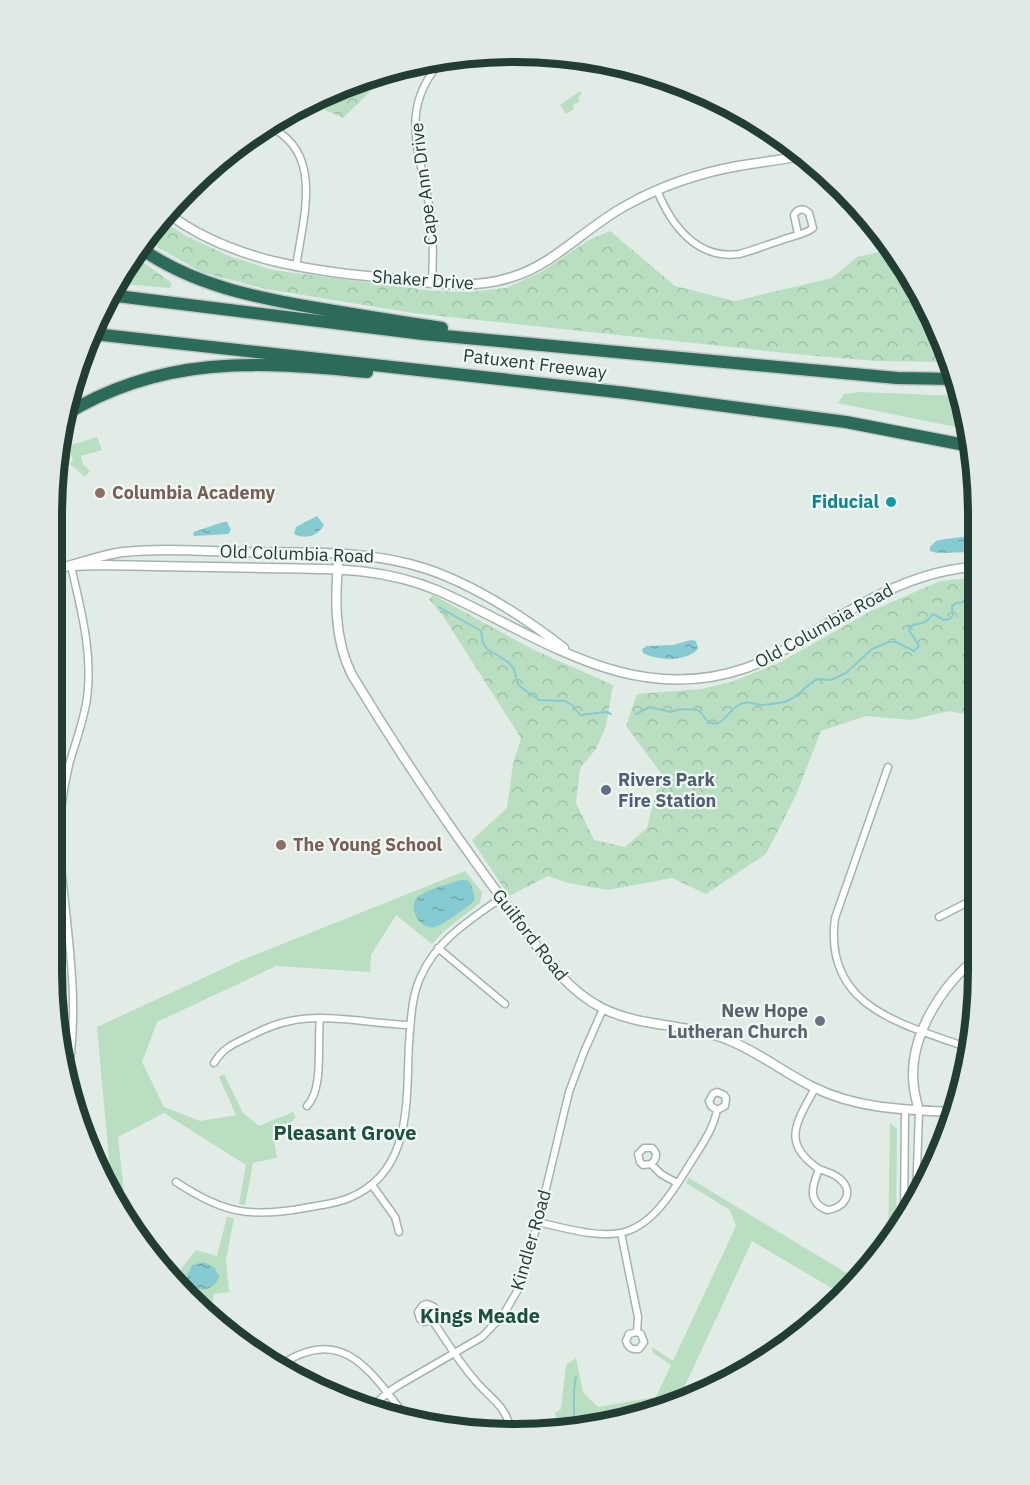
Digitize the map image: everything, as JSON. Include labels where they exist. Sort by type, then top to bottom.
[{"type":"highway","points":[[146,252],[196,279],[240,293],[370,317],[592,350]]},
{"type":"highway","name":"Patuxent Freeway","points":[[118,296],[423,334],[897,378],[947,379]]},
{"type":"highway","name":"Patuxent Freeway","points":[[99,335],[555,384],[846,423],[963,445]]},
{"type":"highway","points":[[74,410],[114,390],[141,380],[195,367],[226,364],[276,364],[419,377],[555,384]]},
{"type":"street","name":"Cape Ann Drive","points":[[432,282],[431,216],[414,129],[423,90],[435,69]]},
{"type":"street","points":[[275,130],[291,142],[300,156],[305,171],[306,188],[296,267]]},
{"type":"street","name":"Shaker Drive","points":[[173,217],[224,246],[265,260],[296,267],[463,285],[481,284],[515,276],[544,262],[612,213],[657,190],[715,171],[794,158]]},
{"type":"street","points":[[657,190],[668,214],[681,232],[697,245],[717,254],[729,255],[751,251],[798,234]]},
{"type":"street","name":"Old Columbia Road","points":[[62,568],[100,556],[145,550],[339,553],[380,557],[426,568],[444,575],[493,601],[572,654]]},
{"type":"street","name":"Guilford Road","points":[[339,553],[338,638],[345,663],[436,808],[501,898],[572,988],[603,1009],[619,1015],[720,1037],[751,1051],[815,1088],[860,1104],[905,1110],[945,1112]]},
{"type":"street","points":[[62,804],[65,784],[85,711],[89,678],[86,638],[70,566]]},
{"type":"street","name":"Old Columbia Road","points":[[70,566],[338,569],[378,572],[420,583],[548,645],[611,671],[651,680],[673,681],[713,677],[748,668],[772,657],[861,603],[889,589],[919,578],[968,568]]},
{"type":"street","points":[[888,767],[837,906],[833,926],[835,951],[847,982],[867,1005],[889,1018],[962,1045]]},
{"type":"street","points":[[62,877],[73,1000],[70,1057]]},
{"type":"street","points":[[176,1182],[213,1203],[238,1211],[255,1213],[278,1213],[334,1203],[372,1185],[386,1170],[402,1140],[410,1025],[420,977],[438,948],[455,932],[501,898]]},
{"type":"street","points":[[939,917],[968,902]]},
{"type":"street","points":[[438,948],[505,1004]]},
{"type":"street","points":[[904,1203],[905,1110],[913,1086],[915,1058],[930,1015],[948,985],[968,965]]},
{"type":"street","name":"Kindler Road","points":[[378,1402],[387,1393],[482,1337],[512,1302],[525,1270],[569,1092],[603,1009]]},
{"type":"street","points":[[214,1063],[225,1049],[267,1028],[292,1020],[320,1019],[410,1025]]},
{"type":"street","points":[[307,1106],[312,1101],[317,1086],[320,1019]]},
{"type":"street","points":[[913,1086],[919,1111],[917,1181]]},
{"type":"street","points":[[815,1088],[796,1124],[794,1137],[802,1155],[819,1169],[839,1177],[845,1185],[846,1199],[838,1208],[821,1207],[813,1198],[812,1187],[819,1169]]},
{"type":"street","points":[[538,1222],[595,1235],[621,1233],[634,1229],[650,1218],[666,1202],[712,1125],[717,1110]]},
{"type":"street","points":[[651,1164],[661,1174],[677,1183]]},
{"type":"street","points":[[372,1185],[395,1217],[399,1232]]},
{"type":"street","points":[[621,1233],[638,1317],[637,1332]]},
{"type":"street","points":[[432,1320],[474,1380],[502,1407],[509,1424]]},
{"type":"street","points":[[286,1362],[309,1350],[321,1348],[352,1356],[370,1371],[399,1408]]},
{"type":"green space","points":[[378,83],[378,84],[343,118],[317,107]]},
{"type":"green space","points":[[580,91],[582,94],[578,97],[580,101],[566,114],[560,105]]},
{"type":"green space","points":[[167,224],[186,236],[229,256],[272,270],[433,291],[469,292],[506,288],[543,271],[589,240],[610,231],[675,286],[735,301],[832,278],[857,257],[884,251],[922,314],[941,362],[876,361],[805,355],[413,313],[266,289],[201,272],[152,243]]},
{"type":"green space","points":[[140,260],[172,283],[170,288],[125,284]]},
{"type":"green space","points":[[860,392],[952,396],[960,428],[838,403],[844,394]]},
{"type":"green space","points":[[97,437],[102,450],[81,456],[83,464],[90,471],[85,477],[70,464],[73,460],[68,446]]},
{"type":"green space","points":[[968,578],[968,715],[949,711],[911,720],[866,716],[821,731],[796,795],[766,854],[706,894],[672,878],[608,890],[568,883],[548,876],[509,896],[472,840],[507,808],[513,764],[521,738],[443,616],[429,599],[433,595],[534,650],[613,685],[606,726],[596,749],[580,768],[576,803],[594,840],[625,847],[647,828],[661,773],[626,726],[637,694],[701,689],[731,682],[779,663],[871,611],[940,581]]},
{"type":"green space","points":[[465,871],[482,892],[480,903],[444,931],[432,944],[396,915],[371,955],[370,972],[276,966],[157,1022],[142,1062],[164,1107],[200,1121],[236,1115],[219,1077],[224,1074],[243,1113],[259,1126],[293,1112],[296,1117],[274,1140],[277,1158],[253,1163],[245,1205],[239,1204],[246,1165],[164,1113],[118,1137],[125,1201],[111,1176],[97,1027],[242,960]]},
{"type":"green space","points":[[890,1123],[897,1129],[896,1215],[888,1227]]},
{"type":"green space","points":[[689,1178],[850,1275],[836,1291],[752,1241],[682,1391],[632,1408],[557,1422],[555,1413],[561,1409],[566,1365],[576,1358],[583,1392],[598,1407],[656,1397],[671,1365],[653,1353],[652,1347],[673,1361],[736,1226],[730,1210],[686,1183]]},
{"type":"green space","points":[[227,1217],[234,1218],[226,1260],[229,1292],[214,1294],[212,1307],[178,1273],[196,1250],[217,1256]]},
{"type":"water","points":[[317,516],[324,525],[318,532],[307,537],[294,534],[296,527]]},
{"type":"water","points":[[227,522],[231,530],[228,534],[194,536],[193,534],[194,532]]},
{"type":"water","points":[[968,536],[968,552],[930,551],[930,547],[936,541]]},
{"type":"water","points":[[691,640],[696,641],[698,649],[679,658],[656,658],[643,653],[642,649],[647,646],[673,645]]},
{"type":"water","points":[[460,880],[467,880],[471,884],[475,899],[471,904],[435,927],[421,923],[415,913],[416,899],[430,890]]},
{"type":"water","points":[[204,1262],[215,1268],[219,1277],[214,1285],[206,1289],[197,1289],[189,1284],[187,1275],[192,1265]]},
{"type":"waterway","points":[[636,714],[650,707],[671,712],[681,709],[698,710],[709,722],[715,724],[726,718],[734,708],[743,703],[760,705],[787,701],[817,679],[831,680],[846,673],[872,649],[889,642],[896,642],[914,651],[919,646],[909,627],[924,622],[933,614],[944,620],[950,619],[953,615],[952,606],[966,602],[968,605]]},
{"type":"waterway","points":[[439,607],[481,631],[483,643],[487,649],[508,662],[514,669],[518,684],[539,700],[565,701],[572,705],[580,715],[606,712],[611,714]]},
{"type":"waterway","points":[[575,1420],[574,1386],[576,1377]]},
{"type":"place","name":"Columbia Academy","points":[[100,493]]},
{"type":"place","name":"Fiducial","points":[[891,502]]},
{"type":"place","name":"Rivers Park Fire Station","points":[[606,790]]},
{"type":"place","name":"The Young School","points":[[281,845]]},
{"type":"place","name":"New Hope Lutheran Church","points":[[820,1021]]},
{"type":"district","name":"Pleasant Grove","points":[[345,1133]]},
{"type":"district","name":"Kings Meade","points":[[480,1316]]}]
